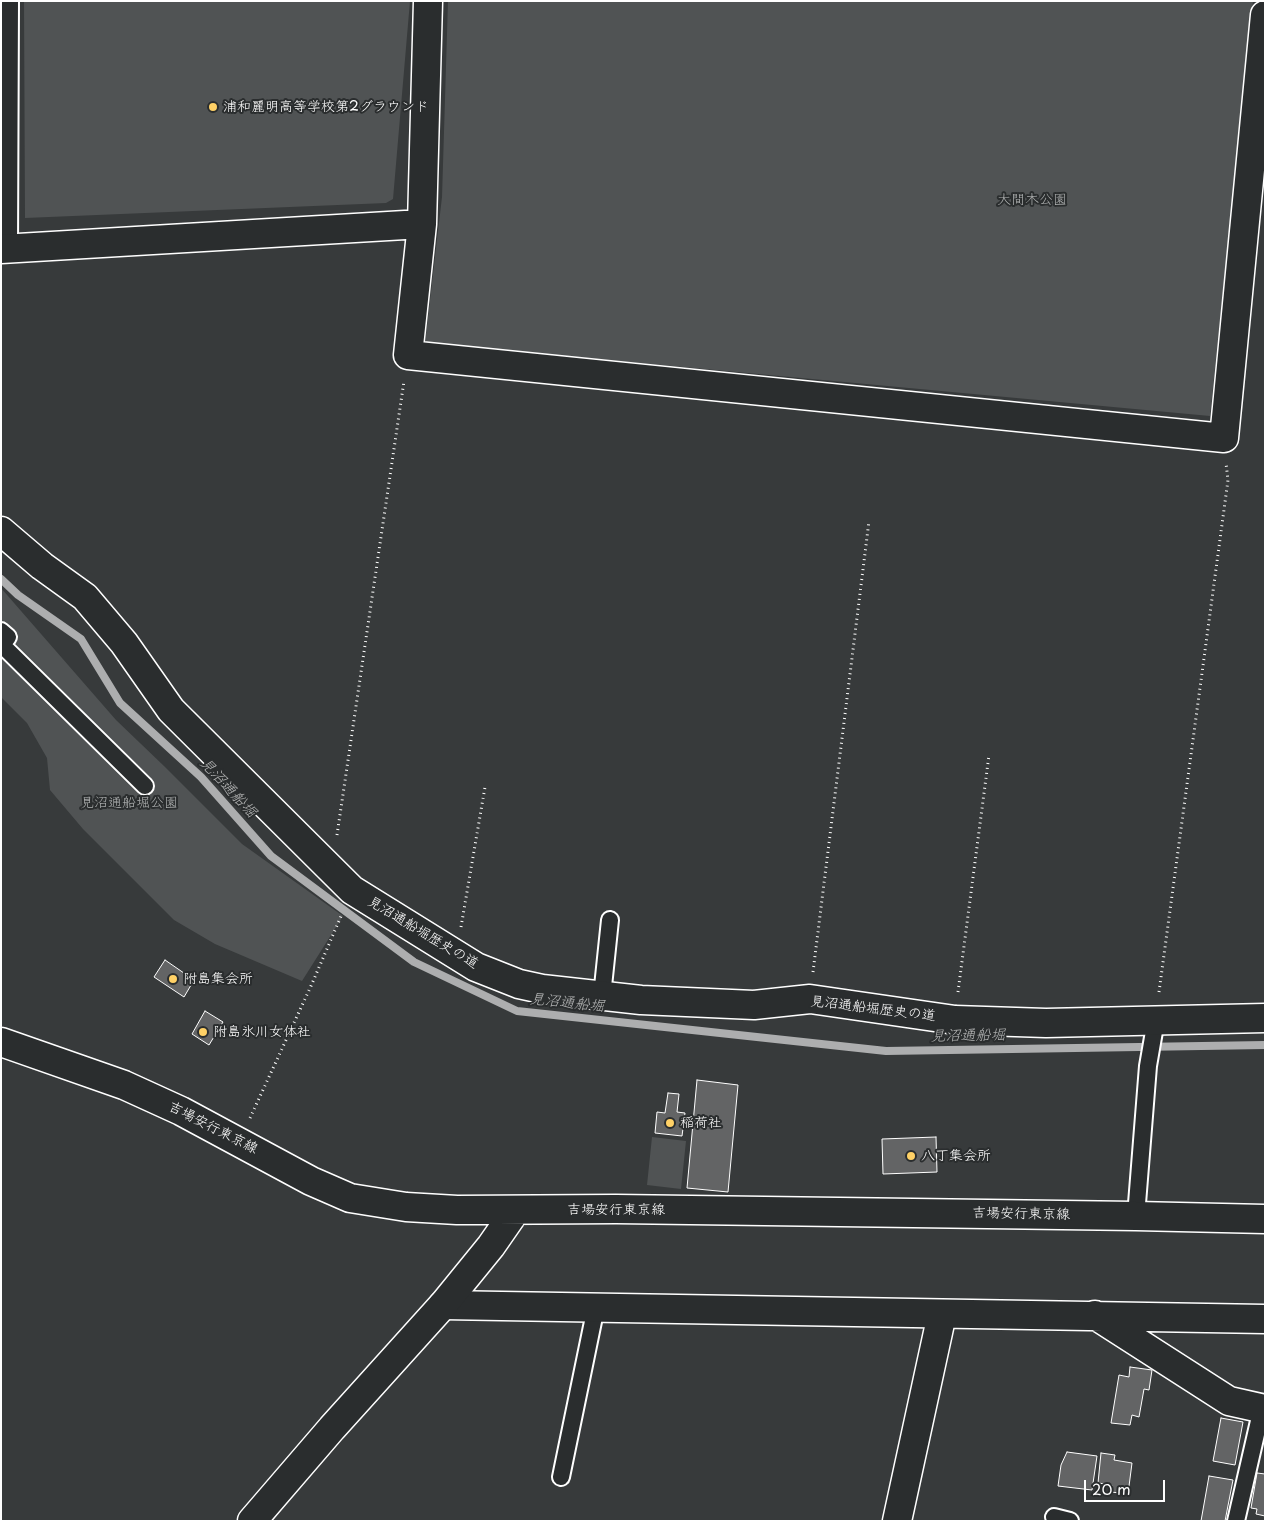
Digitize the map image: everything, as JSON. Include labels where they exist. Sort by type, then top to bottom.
[{"type":"street","points":[[428,1],[422,224],[408,355],[1224,438],[1265,16]]},
{"type":"street","points":[[5,249],[422,224]]},
{"type":"street","name":"見沼通船堀歴史の道","points":[[1,531],[42,566],[84,597],[124,643],[171,710],[352,890],[476,967],[519,984],[542,989],[641,1000],[754,1005],[810,1000],[955,1020],[1046,1022],[1265,1018]]},
{"type":"street","name":"吉場安行東京線","points":[[1,1042],[124,1085],[181,1111],[311,1181],[350,1198],[406,1207],[457,1210],[616,1209],[1265,1219]]},
{"type":"street","points":[[252,1521],[332,1428],[443,1305],[491,1246],[516,1210]]},
{"type":"street","points":[[443,1305],[1265,1319]]},
{"type":"street","points":[[897,1521],[942,1314]]},
{"type":"street","points":[[1094,1315],[1229,1401],[1263,1408]]},
{"type":"lane","points":[[5,249],[10,1]]},
{"type":"lane","points":[[1,631],[8,637],[2,645],[145,786]]},
{"type":"lane","points":[[602,996],[610,920]]},
{"type":"lane","points":[[1136,1216],[1148,1066],[1156,1020]]},
{"type":"lane","points":[[561,1477],[596,1307]]},
{"type":"lane","points":[[1236,1521],[1263,1408]]},
{"type":"lane","points":[[1054,1517],[1070,1521]]},
{"type":"path","points":[[332,870],[408,355]]},
{"type":"path","points":[[1156,1020],[1228,480],[1224,438]]},
{"type":"path","points":[[810,1000],[869,521]]},
{"type":"path","points":[[955,1020],[989,755]]},
{"type":"path","points":[[456,955],[485,787]]},
{"type":"path","points":[[239,1142],[341,916]]},
{"type":"green space","name":"浦和麗明高等学校第2グラウンド","points":[[24,1],[410,1],[393,199],[386,203],[25,218]]},
{"type":"green space","name":"大間木公園","points":[[448,1],[1253,1],[1210,416],[425,343],[442,197]]},
{"type":"green space","name":"見沼通船堀公園","points":[[1,588],[116,720],[242,844],[343,916],[302,981],[215,944],[174,920],[83,829],[50,790],[47,758],[27,723],[1,697]]},
{"type":"green space","points":[[652,1137],[686,1141],[681,1189],[647,1185]]},
{"type":"building","points":[[165,960],[194,980],[184,997],[154,977]]},
{"type":"building","points":[[205,1011],[223,1022],[209,1045],[192,1034]]},
{"type":"building","points":[[697,1080],[738,1085],[728,1192],[687,1188]]},
{"type":"building","name":"稲荷社","points":[[668,1093],[679,1094],[677,1112],[685,1113],[682,1136],[655,1133],[657,1112],[665,1113]]},
{"type":"building","points":[[936,1137],[937,1172],[883,1174],[882,1139]]},
{"type":"building","points":[[1130,1367],[1152,1370],[1149,1390],[1144,1389],[1139,1417],[1132,1415],[1130,1425],[1111,1423],[1119,1375],[1129,1377]]},
{"type":"building","points":[[1221,1418],[1243,1422],[1235,1465],[1213,1461]]},
{"type":"building","points":[[1067,1452],[1097,1456],[1092,1490],[1058,1486],[1061,1465]]},
{"type":"building","points":[[1101,1453],[1115,1455],[1114,1460],[1132,1463],[1128,1494],[1111,1492],[1112,1485],[1098,1483]]},
{"type":"building","points":[[1257,1473],[1265,1474],[1265,1516],[1256,1514],[1257,1509],[1251,1508]]},
{"type":"building","points":[[1209,1476],[1233,1480],[1225,1521],[1201,1521]]},
{"type":"waterway","name":"見沼通船堀","points":[[1,579],[18,595],[81,639],[120,703],[201,777],[271,856],[414,962],[517,1011],[886,1051],[1265,1045]]},
{"type":"place","name":"浦和麗明高等学校第2グラウンド","points":[[213,107]]},
{"type":"place","name":"附島集会所","points":[[173,979]]},
{"type":"place","name":"附島氷川女体社","points":[[203,1032]]},
{"type":"place","name":"稲荷社","points":[[670,1123]]},
{"type":"place","name":"八丁集会所","points":[[911,1156]]}]
